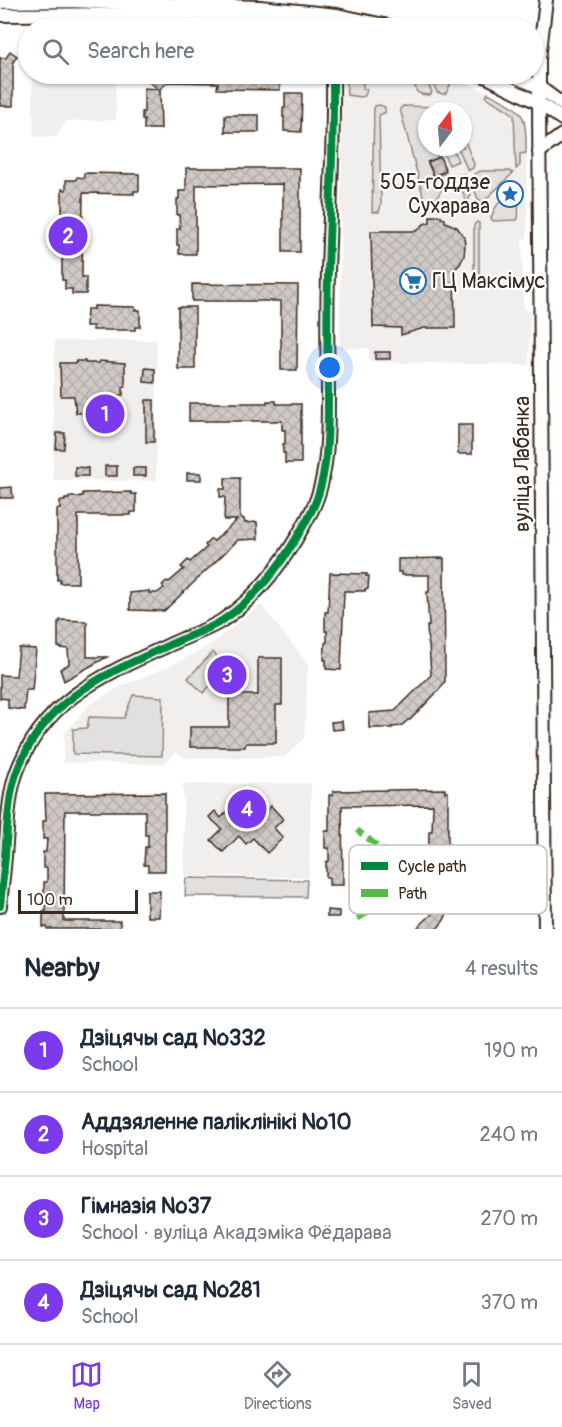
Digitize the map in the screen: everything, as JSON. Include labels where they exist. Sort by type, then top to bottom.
[{"type":"main road","points":[[34,0],[34,14]]},
{"type":"main road","points":[[0,2],[34,0],[260,7],[307,18]]},
{"type":"main road","name":"вуліца Лабанка","points":[[543,18],[546,0]]},
{"type":"main road","points":[[0,15],[147,14],[276,18]]},
{"type":"main road","points":[[0,906],[2,865],[16,775],[30,743],[49,718],[75,694],[105,675],[222,621],[244,604],[265,583],[312,509],[320,489],[328,433],[328,271],[333,84]]},
{"type":"main road","points":[[501,84],[539,103],[562,119]]},
{"type":"main road","points":[[532,84],[562,104]]},
{"type":"main road","name":"вуліца Лабанка","points":[[539,84],[544,845]]},
{"type":"main road","points":[[539,152],[562,135]]},
{"type":"main road","name":"вуліца Лабанка","points":[[545,914],[545,929]]},
{"type":"shaded area","points":[[32,84],[115,84],[116,120],[66,121],[57,137],[34,137]]},
{"type":"shaded area","points":[[342,84],[469,84],[512,104],[523,115],[526,122],[527,237],[522,242],[523,309],[530,311],[529,365],[369,362],[369,348],[340,348]]},
{"type":"shaded area","points":[[346,84],[363,84],[363,89],[367,89],[365,96],[347,95]]},
{"type":"shaded area","points":[[415,84],[428,84],[432,92],[430,95],[420,94]]},
{"type":"shaded area","points":[[433,84],[450,84],[446,93],[437,92]]},
{"type":"shaded area","points":[[488,93],[510,104],[521,114],[524,121],[526,153],[520,154],[520,165],[516,169],[514,115],[486,97]]},
{"type":"shaded area","points":[[379,105],[385,107],[385,113],[379,116],[381,205],[379,212],[372,212],[374,109]]},
{"type":"shaded area","points":[[403,106],[418,106],[418,156],[437,156],[438,158],[427,162],[434,177],[444,173],[447,180],[435,201],[424,199],[400,109]]},
{"type":"shaded area","points":[[445,156],[456,156],[458,161],[449,165]]},
{"type":"shaded area","points":[[462,156],[471,156],[474,164],[473,168],[468,171]]},
{"type":"shaded area","points":[[481,171],[513,173],[485,200],[478,199],[471,180],[474,174]]},
{"type":"shaded area","points":[[464,174],[471,194],[466,201],[457,176]]},
{"type":"shaded area","points":[[509,195],[517,201],[518,219],[493,221],[491,218],[495,208],[502,199]]},
{"type":"shaded area","points":[[479,223],[479,278],[474,278],[474,225]]},
{"type":"shaded area","points":[[157,340],[156,481],[53,480],[55,341]]},
{"type":"shaded area","points":[[261,605],[308,664],[304,738],[285,757],[184,758],[177,752],[163,764],[63,763],[64,734],[90,704],[123,685],[170,666],[207,647]]},
{"type":"shaded area","points":[[213,652],[228,668],[203,693],[188,678]]},
{"type":"shaded area","points":[[133,695],[163,697],[162,756],[73,754],[73,729],[87,728],[89,717],[124,718]]},
{"type":"shaded area","points":[[311,783],[309,877],[185,876],[183,784]]},
{"type":"shaded area","points":[[186,878],[307,880],[306,897],[185,896]]},
{"type":"building","points":[[10,51],[17,56],[13,62],[13,106],[0,106],[0,58],[6,58]]},
{"type":"building","points":[[152,84],[166,84],[160,89],[161,129],[144,129],[142,112],[144,112],[144,88],[158,89]]},
{"type":"building","points":[[218,84],[280,84],[280,90],[217,89]]},
{"type":"building","points":[[285,93],[302,93],[301,132],[284,131]]},
{"type":"building","points":[[225,115],[259,115],[259,132],[225,132]]},
{"type":"building","points":[[440,157],[446,171],[434,176],[428,162]]},
{"type":"building","points":[[186,168],[300,168],[300,252],[283,252],[283,184],[196,185],[196,254],[179,254],[177,229],[180,229],[177,199],[179,199],[179,191],[186,191]]},
{"type":"building","points":[[84,173],[139,174],[139,191],[134,191],[134,194],[83,193],[82,277],[86,277],[86,294],[72,294],[72,289],[65,289],[65,280],[62,280],[62,189],[66,190],[66,180],[84,178]]},
{"type":"building","name":"ГЦ Максімус","points":[[430,216],[441,216],[445,222],[457,227],[464,237],[464,256],[454,270],[455,328],[424,328],[401,335],[401,328],[373,327],[371,231],[417,231],[430,222]]},
{"type":"building","points":[[192,284],[298,285],[297,370],[281,370],[281,301],[192,301]]},
{"type":"building","points":[[94,306],[135,307],[135,310],[140,310],[140,327],[135,327],[135,330],[93,330],[93,326],[86,326],[87,309],[94,309]]},
{"type":"building","points":[[178,307],[195,307],[195,369],[178,369]]},
{"type":"building","points":[[375,352],[390,352],[390,359],[375,359]]},
{"type":"building","points":[[76,361],[125,363],[123,395],[110,395],[109,413],[76,413],[74,396],[61,396],[60,363],[76,363]]},
{"type":"building","points":[[145,368],[155,369],[155,383],[144,382]]},
{"type":"building","points":[[146,400],[154,400],[154,442],[146,442]]},
{"type":"building","points":[[267,401],[276,401],[276,404],[301,404],[301,463],[285,463],[283,444],[285,444],[285,430],[282,430],[282,421],[189,421],[189,403],[267,403]]},
{"type":"building","points":[[458,425],[472,425],[472,454],[458,454]]},
{"type":"building","points":[[57,433],[65,433],[64,449],[56,449]]},
{"type":"building","points":[[105,466],[117,466],[117,476],[105,476]]},
{"type":"building","points":[[75,467],[88,468],[88,476],[75,476]]},
{"type":"building","points":[[133,468],[146,468],[146,476],[133,476]]},
{"type":"building","points":[[187,473],[201,473],[201,480],[187,480]]},
{"type":"building","points":[[225,478],[240,478],[240,517],[245,523],[257,522],[258,539],[238,540],[164,611],[130,610],[130,593],[149,591],[149,593],[157,593],[164,588],[162,586],[164,583],[169,582],[184,569],[181,567],[188,560],[190,562],[207,547],[205,545],[211,539],[214,541],[237,520],[224,520],[225,497],[220,497],[220,489],[225,489]]},
{"type":"building","points":[[12,487],[13,498],[0,498],[0,488]]},
{"type":"building","points":[[131,492],[131,494],[136,494],[136,512],[131,512],[131,515],[78,515],[78,583],[60,583],[60,579],[57,580],[57,509],[60,509],[60,501],[65,501],[69,497],[83,496],[83,493]]},
{"type":"building","points":[[444,558],[445,681],[410,720],[401,726],[369,728],[369,713],[395,711],[431,675],[427,626],[429,626],[427,592],[429,592],[429,575],[401,575],[401,572],[398,572],[398,559]]},
{"type":"building","points":[[330,573],[367,574],[366,576],[369,576],[368,589],[365,591],[344,591],[341,670],[326,669],[326,660],[324,660],[325,643],[327,642],[325,612],[328,612]]},
{"type":"building","points":[[60,620],[87,622],[87,657],[107,657],[64,681],[60,669],[69,664],[68,649],[58,647],[58,622]]},
{"type":"building","points":[[19,648],[36,649],[32,690],[26,690],[24,710],[8,708],[8,699],[0,698],[0,675],[16,676]]},
{"type":"building","points":[[258,658],[282,658],[282,705],[276,705],[276,743],[246,743],[245,747],[190,747],[190,727],[229,727],[229,695],[258,695]]},
{"type":"building","points":[[342,721],[343,729],[332,730],[331,722]]},
{"type":"building","points":[[445,789],[445,792],[448,792],[448,845],[429,845],[433,805],[342,806],[343,885],[329,885],[329,877],[326,877],[326,862],[329,861],[329,848],[325,848],[325,831],[329,831],[329,795],[333,795],[333,791]]},
{"type":"building","points":[[165,793],[165,871],[148,871],[148,865],[144,865],[145,847],[148,847],[148,835],[145,835],[145,811],[65,811],[64,921],[120,921],[120,929],[47,929],[43,927],[43,911],[46,911],[44,882],[47,882],[47,868],[43,868],[43,852],[46,852],[47,839],[43,839],[43,821],[46,821],[45,794]]},
{"type":"building","points":[[245,793],[258,807],[259,805],[266,812],[271,806],[283,819],[274,828],[283,838],[267,853],[253,838],[246,844],[239,836],[223,852],[211,840],[222,829],[209,817],[215,811],[221,818]]},
{"type":"building","points":[[147,891],[160,891],[159,917],[147,917]]},
{"type":"building","points":[[327,910],[339,911],[339,917],[327,917]]},
{"type":"building","points":[[432,914],[447,914],[437,929],[416,929]]},
{"type":"marked path","points":[[357,830],[376,845]]},
{"type":"marked path","points":[[357,919],[366,914]]},
{"type":"cycle path","points":[[0,906],[9,807],[14,782],[28,747],[43,725],[61,706],[82,690],[128,664],[213,626],[237,609],[263,585],[285,556],[318,497],[325,467],[327,435],[327,300],[333,84]]},
{"type":"place","name":"505-годдзе Сухарава","points":[[510,194]]},
{"type":"place","name":"Аддзяленне паліклінікі №10","points":[[68,236]]},
{"type":"place","name":"ГЦ Максімус","points":[[413,281]]},
{"type":"place","name":"Дзіцячы сад №332","points":[[105,414]]},
{"type":"place","name":"Гімназія №37","points":[[227,675]]},
{"type":"place","name":"Дзіцячы сад №281","points":[[247,809]]}]
